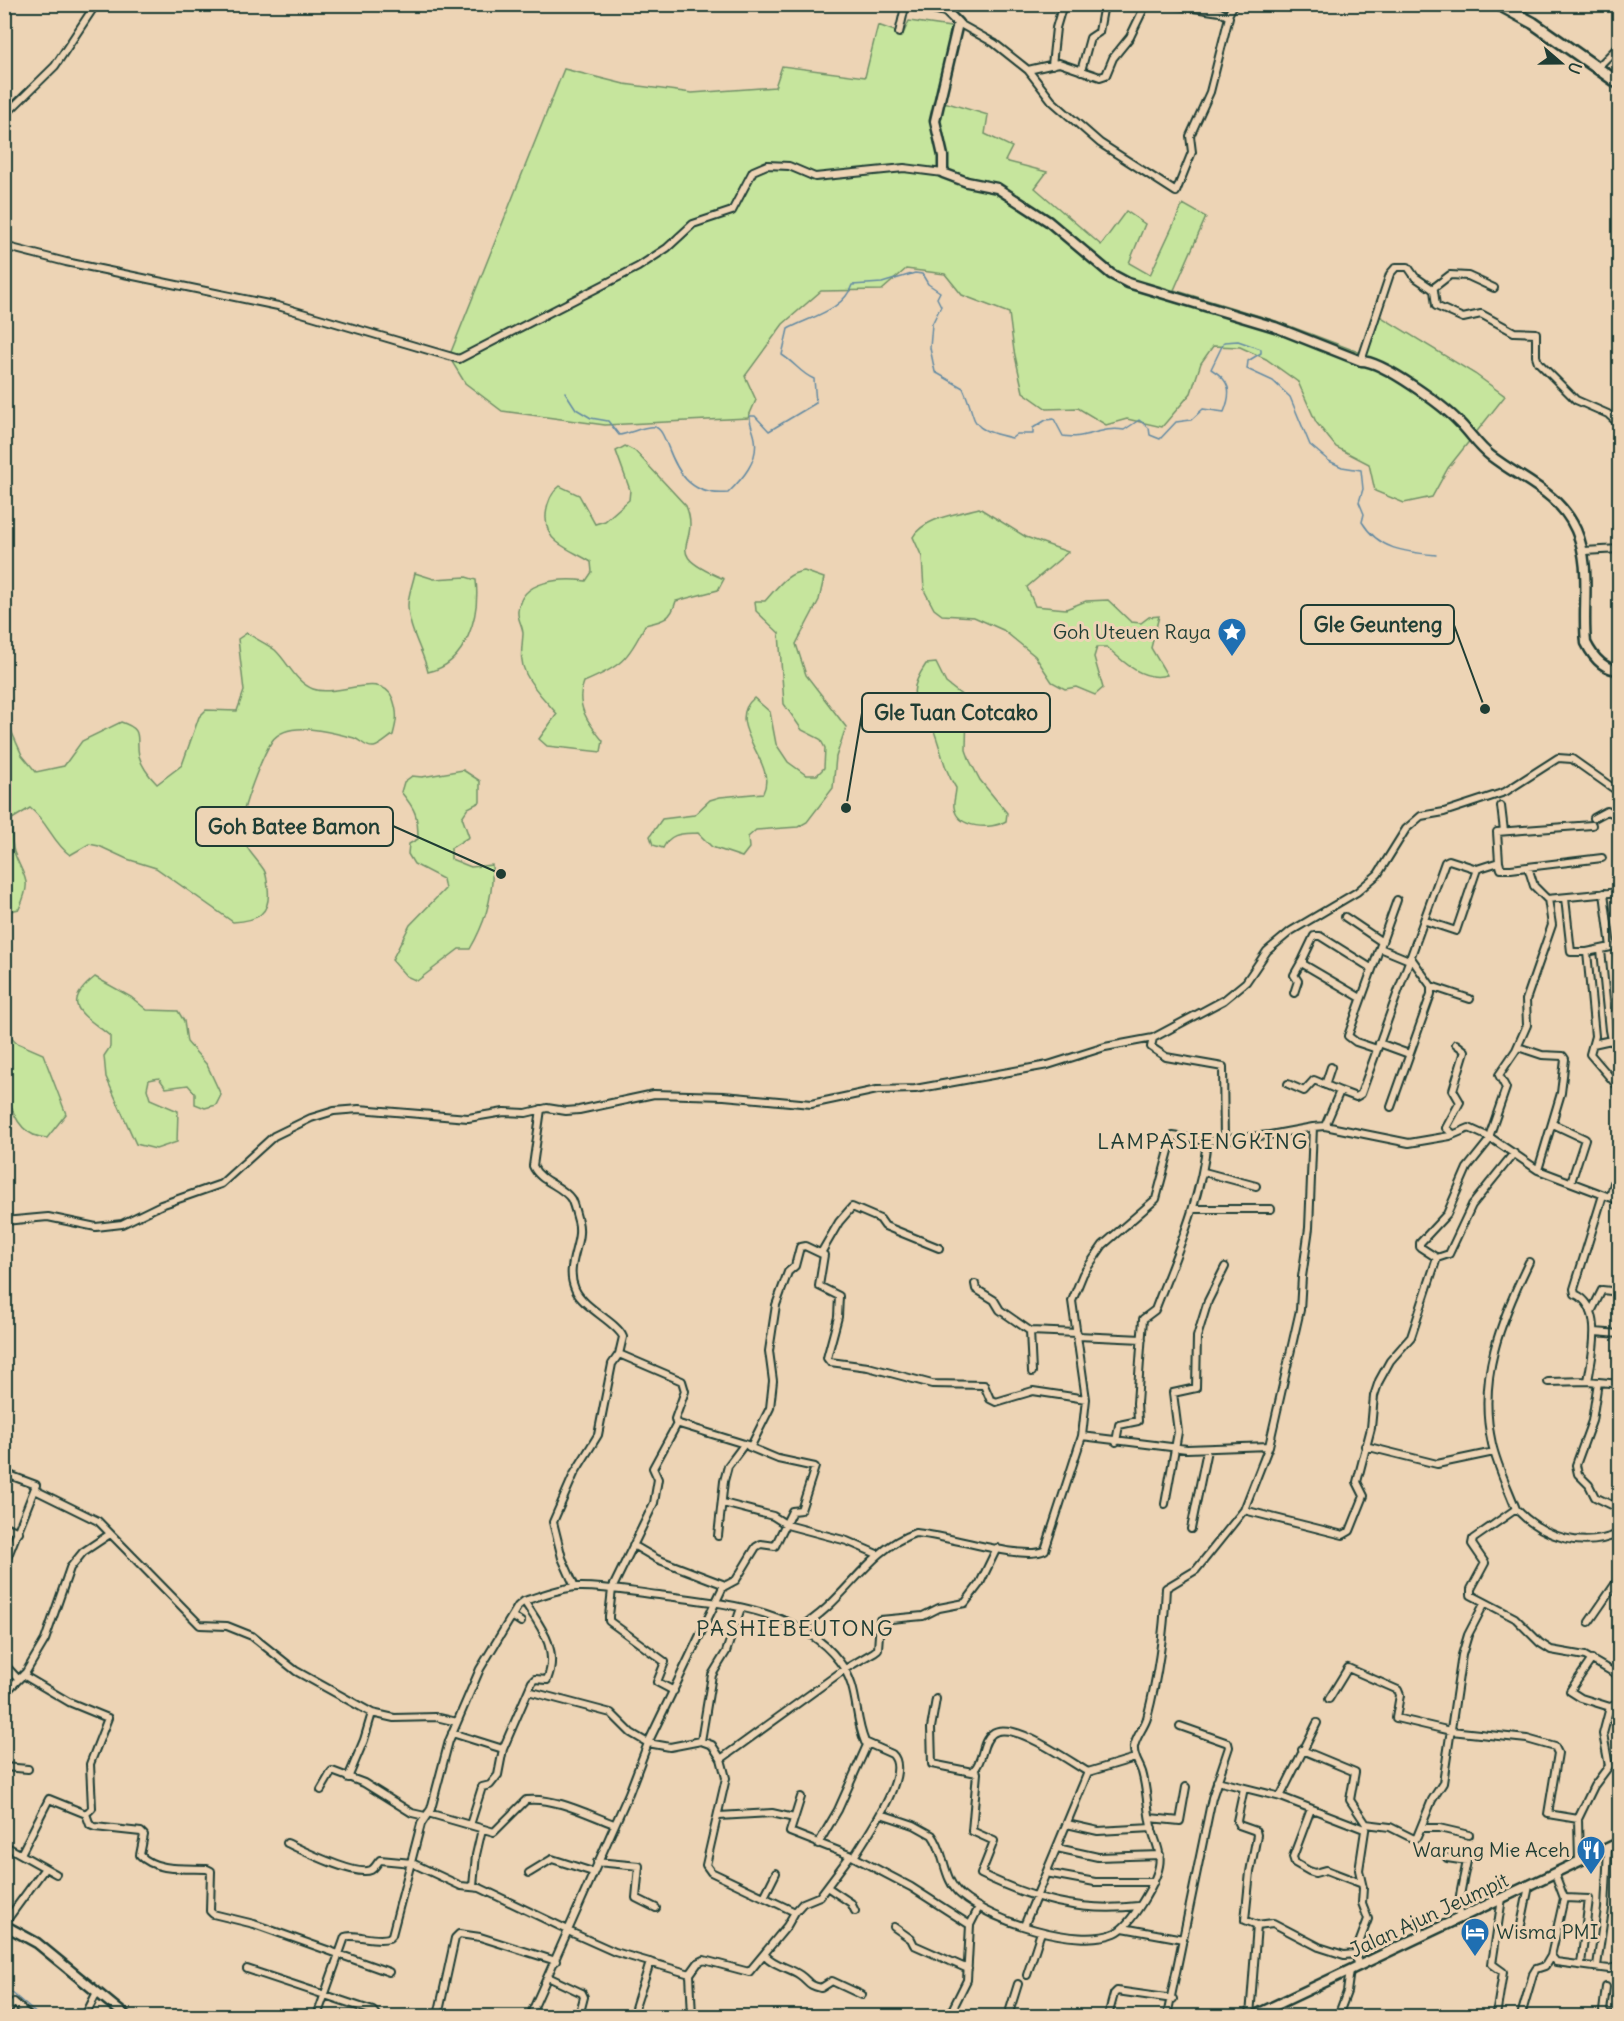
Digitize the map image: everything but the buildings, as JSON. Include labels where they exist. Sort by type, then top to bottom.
[{"type":"highway","points":[[1498,4],[1533,23],[1620,84]]},
{"type":"street","points":[[4,116],[55,66],[96,4]]},
{"type":"street","points":[[1052,65],[1056,28],[1063,4]]},
{"type":"street","points":[[1081,71],[1089,38],[1099,33],[1104,4]]},
{"type":"street","points":[[1028,70],[1064,64],[1097,78],[1106,75],[1113,58],[1130,37],[1146,4]]},
{"type":"street","points":[[1167,4],[1228,15]]},
{"type":"street","points":[[899,33],[905,7],[917,5],[950,9],[958,23],[994,44],[1028,70],[1052,101],[1100,143],[1176,192],[1192,152],[1192,131],[1210,92],[1228,15],[1234,4]]},
{"type":"street","points":[[943,173],[943,156],[935,121],[958,23]]},
{"type":"street","points":[[1597,68],[1620,45]]},
{"type":"street","points":[[4,246],[66,262],[278,306],[459,358],[638,267],[673,243],[689,226],[732,211],[748,177],[757,168],[777,164],[815,177],[904,168],[943,173],[967,182],[997,188],[1048,221],[1111,274],[1128,283],[1275,327],[1361,361],[1370,361],[1399,376],[1459,421],[1490,456],[1545,491],[1562,508],[1576,530],[1584,551],[1586,643],[1592,656],[1600,663],[1620,670]]},
{"type":"street","points":[[1361,361],[1393,270],[1400,266],[1408,267],[1415,277],[1432,289],[1436,306],[1459,318],[1481,314],[1514,332],[1536,333],[1538,362],[1576,400],[1608,414],[1620,424]]},
{"type":"street","points":[[1432,289],[1450,275],[1467,276],[1494,288]]},
{"type":"street","points":[[1584,551],[1620,549]]},
{"type":"street","points":[[4,1221],[48,1217],[96,1227],[122,1224],[161,1205],[220,1184],[274,1136],[311,1118],[334,1111],[359,1109],[468,1118],[542,1109],[579,1110],[654,1095],[724,1096],[812,1104],[877,1090],[915,1089],[1048,1065],[1105,1047],[1153,1038],[1224,1000],[1246,982],[1267,951],[1291,931],[1349,899],[1378,874],[1406,829],[1421,816],[1443,812],[1505,792],[1558,758],[1572,759],[1620,793]]},
{"type":"street","points":[[1501,806],[1504,831]]},
{"type":"street","points":[[1602,858],[1501,868],[1496,834],[1504,831],[1593,822],[1607,811],[1620,816]]},
{"type":"street","points":[[1288,1084],[1304,1091],[1311,1081],[1356,1097],[1361,1094],[1447,860],[1477,869],[1499,862]]},
{"type":"street","points":[[1437,1258],[1420,1247],[1420,1243],[1447,1214],[1467,1168],[1490,1137],[1506,1088],[1499,1075],[1518,1047],[1527,1025],[1526,1000],[1552,925],[1548,899],[1535,888],[1528,867]]},
{"type":"street","points":[[1426,921],[1456,931],[1477,869]]},
{"type":"street","points":[[1548,899],[1620,892]]},
{"type":"street","points":[[1565,898],[1571,952],[1587,952],[1611,947],[1604,894]]},
{"type":"street","points":[[1397,900],[1348,1036],[1356,1042],[1409,1054]]},
{"type":"street","points":[[1345,917],[1381,945],[1410,959],[1431,986],[1470,999]]},
{"type":"street","points":[[1294,993],[1298,981],[1294,975],[1316,936],[1371,968]]},
{"type":"street","points":[[1601,950],[1611,1040],[1620,1049]]},
{"type":"street","points":[[1587,952],[1595,1036],[1590,1054],[1620,1089]]},
{"type":"street","points":[[1302,961],[1360,998]]},
{"type":"street","points":[[1591,983],[1604,982]]},
{"type":"street","points":[[1391,1107],[1431,986]]},
{"type":"street","points":[[1594,1012],[1607,1011]]},
{"type":"street","points":[[1153,1038],[1151,1047],[1161,1055],[1223,1067],[1224,1140]]},
{"type":"street","points":[[1593,1044],[1611,1040]]},
{"type":"street","points":[[1453,1134],[1446,1128],[1460,1102],[1460,1098],[1453,1090],[1465,1051],[1456,1044]]},
{"type":"street","points":[[1518,1047],[1542,1055],[1564,1057],[1562,1091],[1538,1170]]},
{"type":"street","points":[[1325,1085],[1330,1067]]},
{"type":"street","points":[[1325,1126],[1340,1091]]},
{"type":"street","points":[[542,1109],[533,1166],[538,1173],[571,1199],[579,1227],[571,1264],[572,1282],[579,1296],[622,1334],[619,1354],[612,1364],[598,1435],[574,1474],[553,1522],[562,1558],[575,1587]]},
{"type":"street","points":[[1553,1124],[1585,1139],[1571,1182]]},
{"type":"street","points":[[799,1628],[825,1612],[877,1554],[915,1533],[1030,1554],[1044,1550],[1082,1436],[1086,1399],[1072,1307],[1083,1274],[1103,1245],[1156,1199],[1171,1137],[1178,1135],[1207,1141],[1224,1140],[1325,1126],[1409,1143],[1453,1134],[1469,1128],[1490,1137],[1538,1170],[1620,1201]]},
{"type":"street","points":[[1123,1928],[1154,1882],[1160,1855],[1152,1828],[1143,1776],[1134,1758],[1135,1744],[1147,1719],[1159,1657],[1166,1588],[1196,1570],[1244,1510],[1269,1446],[1300,1310],[1309,1228],[1313,1127]]},
{"type":"street","points":[[1116,1442],[1119,1425],[1138,1421],[1137,1403],[1144,1317],[1155,1310],[1193,1209],[1204,1172],[1207,1141]]},
{"type":"street","points":[[1437,1258],[1449,1254],[1472,1205],[1514,1153]]},
{"type":"street","points":[[1588,1381],[1595,1332],[1591,1312],[1584,1300],[1575,1294],[1574,1289],[1620,1162]]},
{"type":"street","points":[[1204,1172],[1256,1186]]},
{"type":"street","points":[[821,1253],[839,1222],[852,1207],[880,1219],[885,1226],[939,1248]]},
{"type":"street","points":[[1193,1209],[1271,1209]]},
{"type":"street","points":[[718,1536],[729,1466],[746,1447],[755,1441],[770,1408],[773,1381],[769,1351],[776,1305],[788,1272],[795,1266],[800,1247],[805,1246],[821,1253],[824,1259],[817,1282],[839,1299],[838,1317],[827,1358],[830,1362],[868,1367],[932,1384],[984,1385],[990,1399],[996,1402],[1033,1391],[1086,1399]]},
{"type":"street","points":[[1244,1510],[1347,1534],[1364,1496],[1357,1482],[1371,1428],[1374,1396],[1390,1361],[1411,1337],[1437,1258]]},
{"type":"street","points":[[1529,1262],[1507,1307],[1493,1345],[1486,1395],[1494,1452],[1516,1509],[1537,1527],[1566,1539],[1593,1542],[1620,1533]]},
{"type":"street","points":[[1165,1504],[1178,1432],[1173,1393],[1196,1388],[1197,1337],[1208,1301],[1225,1267]]},
{"type":"street","points":[[975,1284],[976,1290],[994,1300],[1000,1310],[1030,1331],[1142,1339]]},
{"type":"street","points":[[1591,1312],[1602,1290],[1620,1292]]},
{"type":"street","points":[[1030,1331],[1032,1372]]},
{"type":"street","points":[[1595,1332],[1620,1334]]},
{"type":"street","points":[[619,1354],[682,1381],[685,1391],[675,1419],[677,1424],[653,1468],[658,1479],[657,1489],[612,1589],[609,1621],[665,1662],[657,1682],[674,1691]]},
{"type":"street","points":[[1548,1382],[1588,1381],[1620,1384]]},
{"type":"street","points":[[1598,1382],[1592,1421],[1576,1465],[1578,1474],[1589,1485],[1595,1497],[1620,1509]]},
{"type":"street","points":[[531,2016],[597,1862],[631,1790],[648,1743],[725,1585],[736,1580],[756,1547],[761,1544],[776,1546],[792,1511],[801,1510],[814,1467],[778,1459],[677,1424]]},
{"type":"street","points":[[1082,1436],[1116,1442],[1207,1450],[1269,1446]]},
{"type":"street","points":[[1365,1446],[1437,1464],[1494,1452]]},
{"type":"street","points":[[1191,1529],[1207,1450]]},
{"type":"street","points":[[4,1473],[34,1482],[35,1490],[4,1566]]},
{"type":"street","points":[[35,1490],[98,1521],[200,1626],[227,1626],[252,1636],[296,1671],[372,1713],[394,1718],[436,1717],[457,1722]]},
{"type":"street","points":[[723,1503],[773,1516],[787,1525],[847,1541],[877,1554]]},
{"type":"street","points":[[1516,1509],[1472,1541],[1485,1563],[1471,1589],[1471,1595],[1484,1604],[1515,1618],[1540,1643],[1551,1650],[1592,1659],[1618,1676],[1620,1666]]},
{"type":"street","points":[[4,1526],[19,1532]]},
{"type":"street","points":[[4,1694],[20,1677],[45,1640],[70,1568],[83,1552],[110,1534]]},
{"type":"street","points":[[633,1545],[657,1559],[725,1585]]},
{"type":"street","points":[[720,1759],[842,1665],[878,1649],[878,1625],[882,1619],[923,1616],[939,1608],[965,1603],[980,1583],[996,1548]]},
{"type":"street","points":[[1589,1622],[1620,1577]]},
{"type":"street","points":[[317,2016],[348,1935],[370,1941],[390,1937],[426,1814],[431,1809],[452,1733],[480,1669],[512,1616],[524,1601],[575,1587],[612,1589],[717,1603],[741,1608],[799,1628],[842,1665],[855,1689],[863,1740],[867,1745],[896,1758],[895,1782],[881,1814],[852,1857],[818,1897],[803,1903],[765,1955],[749,1972],[704,1960],[698,1963],[689,1974],[692,2016]]},
{"type":"street","points":[[470,1825],[482,1787],[490,1785],[498,1775],[503,1749],[528,1691],[535,1679],[547,1680],[553,1655],[543,1630],[524,1601]]},
{"type":"street","points":[[1217,1781],[1280,1797],[1365,1826],[1390,1827],[1414,1839],[1432,1800],[1443,1784],[1462,1655],[1468,1635],[1484,1604]]},
{"type":"street","points":[[701,1741],[712,1675],[726,1652],[741,1608]]},
{"type":"street","points":[[512,1616],[521,1622]]},
{"type":"street","points":[[1565,1697],[1592,1659]]},
{"type":"street","points":[[4,1664],[20,1677],[69,1702],[108,1718],[90,1764],[92,1808],[86,1814]]},
{"type":"street","points":[[1329,1699],[1344,1671],[1353,1669],[1398,1690],[1400,1695],[1396,1718],[1451,1731],[1527,1738],[1555,1747],[1558,1753],[1548,1814],[1578,1819]]},
{"type":"street","points":[[528,1691],[611,1713],[631,1733],[648,1743],[670,1747],[701,1741],[712,1745],[720,1759],[726,1778],[707,1869],[795,1912]]},
{"type":"street","points":[[1570,1691],[1581,1698],[1610,1707]]},
{"type":"street","points":[[936,1699],[931,1728],[932,1764],[974,1770]]},
{"type":"street","points":[[1579,1862],[1578,1819],[1594,1786],[1609,1766],[1603,1734],[1610,1707],[1620,1699]]},
{"type":"street","points":[[348,1778],[364,1740],[372,1713]]},
{"type":"street","points":[[1280,1797],[1317,1723]]},
{"type":"street","points":[[1167,2016],[1173,1999],[1193,1880],[1228,1743],[1180,1726]]},
{"type":"street","points":[[974,1770],[981,1763],[986,1741],[1000,1730],[1034,1740],[1088,1772],[1134,1758]]},
{"type":"street","points":[[452,1733],[503,1749]]},
{"type":"street","points":[[818,1844],[838,1810],[867,1745]]},
{"type":"street","points":[[1302,1750],[1355,1772],[1350,1800],[1365,1826],[1360,1849],[1360,1883],[1368,1919],[1355,1954],[1359,1966]]},
{"type":"street","points":[[4,1767],[28,1768]]},
{"type":"street","points":[[974,1770],[977,1778],[972,1832],[994,1841],[981,1874],[1036,1899],[1111,1910],[1138,1906]]},
{"type":"street","points":[[321,1790],[330,1772],[364,1784],[412,1813],[426,1814],[496,1831],[525,1800],[533,1799],[563,1805],[614,1824]]},
{"type":"street","points":[[1024,1926],[1088,1772]]},
{"type":"street","points":[[1150,1818],[1180,1821],[1186,1787]]},
{"type":"street","points":[[1244,1788],[1237,1821],[1239,1825],[1256,1831],[1257,1835],[1245,1920],[1257,1925],[1273,1923],[1319,1947],[1344,1955],[1355,1954]]},
{"type":"street","points":[[801,1797],[790,1832],[852,1857],[911,1887],[970,1925]]},
{"type":"street","points":[[21,1854],[49,1799],[86,1814],[90,1825],[95,1827],[141,1832],[144,1835],[140,1855],[144,1859],[170,1868],[211,1871],[210,1911],[213,1914],[255,1924],[389,1972]]},
{"type":"street","points":[[1311,1809],[1293,1857],[1295,1863],[1315,1873],[1326,1870],[1360,1883]]},
{"type":"street","points":[[719,1816],[772,1814],[794,1818]]},
{"type":"street","points":[[881,1814],[914,1825],[932,1835],[951,1886],[979,1907],[1024,1926],[1041,1932],[1077,1936],[1106,1935],[1123,1928],[1184,1939]]},
{"type":"street","points":[[1067,1824],[1098,1831],[1152,1828]]},
{"type":"street","points":[[1421,1828],[1439,1828],[1468,1835]]},
{"type":"street","points":[[473,1886],[476,1855],[482,1829]]},
{"type":"street","name":"Jalan Ajun Jeumpit","points":[[1252,2016],[1620,1842]]},
{"type":"street","points":[[287,1843],[328,1862],[366,1871],[373,1869],[380,1860],[412,1863],[461,1886],[473,1886],[532,1911],[568,1931],[615,1952],[689,1974]]},
{"type":"street","points":[[4,1845],[56,1874]]},
{"type":"street","points":[[1057,1848],[1098,1857],[1160,1855]]},
{"type":"street","points":[[1597,1966],[1605,1909],[1608,1848]]},
{"type":"street","points":[[1447,1858],[1467,1861],[1462,1887],[1458,1893],[1459,1918]]},
{"type":"street","points":[[530,1873],[552,1859],[593,1872]]},
{"type":"street","points":[[597,1862],[639,1866],[636,1898],[656,1908]]},
{"type":"street","points":[[45,1868],[4,1924],[37,1943],[96,1994],[126,2016]]},
{"type":"street","points":[[764,1897],[776,1873]]},
{"type":"street","points":[[1046,1873],[1095,1882],[1154,1882]]},
{"type":"street","points":[[1522,2012],[1533,1974],[1536,1969],[1545,1966],[1551,1956],[1564,1898],[1555,1874]]},
{"type":"street","points":[[1521,1925],[1529,1886]]},
{"type":"street","points":[[828,1887],[850,1903],[855,1911]]},
{"type":"street","points":[[1496,2016],[1503,1972],[1492,1964],[1502,1898]]},
{"type":"street","points":[[1564,1898],[1588,1899],[1581,1964]]},
{"type":"street","points":[[962,2016],[949,2016],[965,1986],[970,1925],[979,1907]]},
{"type":"street","points":[[1252,2016],[1257,1925]]},
{"type":"street","points":[[894,1927],[911,1939],[914,1945],[968,1969]]},
{"type":"street","points":[[1027,1975],[1041,1932]]},
{"type":"street","points":[[438,2016],[455,1938],[459,1934],[480,1937],[556,1961]]},
{"type":"street","points":[[765,1955],[768,1959],[798,1974],[809,1985],[821,1988],[832,1981],[862,1995]]},
{"type":"street","points":[[1551,1956],[1556,1962],[1609,1969],[1620,1966]]},
{"type":"street","points":[[633,2016],[638,1994],[651,1962]]},
{"type":"street","points":[[247,1969],[326,1994],[373,2011],[377,2016]]},
{"type":"street","points":[[1338,2016],[1347,1992],[1350,1970]]},
{"type":"street","points":[[548,1977],[582,1993],[584,1997],[579,2016]]},
{"type":"street","points":[[1008,2016],[1018,1984]]},
{"type":"street","points":[[1606,1987],[1603,2011],[1606,2015],[1620,2015]]},
{"type":"street","points":[[1108,2016],[1114,1994],[1117,1991],[1173,1999]]},
{"type":"street","points":[[85,2016],[96,1994]]},
{"type":"street","points":[[4,2015],[14,2002],[29,2016]]},
{"type":"green space","points":[[909,21],[957,28],[944,102],[988,115],[985,134],[1012,147],[1005,161],[1047,172],[1035,188],[1101,245],[1126,211],[1145,224],[1129,263],[1150,275],[1183,204],[1206,217],[1174,290],[1276,321],[1361,353],[1375,313],[1475,374],[1505,396],[1448,468],[1432,497],[1404,503],[1375,491],[1369,464],[1336,447],[1316,422],[1298,382],[1266,359],[1240,347],[1213,346],[1201,363],[1191,393],[1162,427],[1127,419],[1106,425],[1078,408],[1047,409],[1023,392],[1009,313],[962,295],[945,274],[906,269],[882,290],[821,291],[783,324],[745,376],[756,400],[748,418],[605,425],[502,411],[465,383],[449,357],[564,69],[624,84],[692,93],[775,87],[782,66],[865,77],[878,25],[903,34]]},
{"type":"green space","points":[[625,446],[635,451],[686,506],[690,519],[690,530],[686,547],[687,554],[692,561],[724,579],[718,590],[676,601],[665,619],[645,625],[622,661],[606,672],[584,682],[581,690],[582,706],[588,721],[603,741],[601,752],[547,746],[539,739],[557,714],[533,685],[522,664],[523,631],[518,611],[521,600],[535,587],[555,581],[586,581],[592,572],[591,562],[557,542],[548,529],[546,514],[550,498],[560,486],[579,495],[595,524],[605,521],[629,500],[630,490],[616,451]]},
{"type":"green space","points":[[979,508],[1026,537],[1068,552],[1027,587],[1035,606],[1066,609],[1086,601],[1108,600],[1131,622],[1141,623],[1149,617],[1159,616],[1151,648],[1167,675],[1150,676],[1142,673],[1107,647],[1097,647],[1094,657],[1103,688],[1095,695],[1076,687],[1065,689],[1052,682],[1035,656],[1003,630],[974,617],[942,615],[934,609],[924,590],[922,557],[913,537],[918,530],[933,521]]},
{"type":"green space","points":[[804,571],[824,578],[819,600],[796,644],[806,675],[846,727],[836,757],[833,788],[807,822],[798,827],[756,830],[748,837],[749,848],[742,857],[712,847],[698,833],[673,836],[663,848],[653,845],[650,836],[662,819],[694,815],[710,800],[720,797],[763,793],[766,781],[764,769],[744,720],[746,709],[754,698],[770,712],[776,744],[788,762],[806,775],[817,775],[824,768],[825,748],[820,739],[802,730],[784,704],[779,633],[756,611],[755,601],[765,601],[787,578]]},
{"type":"green space","points":[[415,573],[434,579],[466,577],[476,580],[476,608],[468,636],[453,659],[428,672],[409,614],[409,597]]},
{"type":"green space","points":[[247,633],[275,650],[296,677],[307,686],[323,691],[369,685],[380,686],[388,691],[393,699],[396,713],[393,735],[374,747],[354,738],[310,729],[288,730],[279,734],[272,741],[253,783],[244,808],[241,827],[246,845],[266,876],[268,897],[261,914],[249,920],[233,922],[156,868],[127,859],[99,846],[89,844],[70,855],[30,808],[12,819],[13,848],[26,879],[26,891],[19,909],[5,912],[5,717],[22,755],[36,772],[64,766],[82,741],[121,722],[128,725],[138,735],[138,749],[142,764],[157,784],[182,765],[199,717],[206,710],[237,711],[244,691],[238,639]]},
{"type":"green space","points":[[936,663],[946,683],[964,697],[967,707],[966,750],[980,780],[1007,813],[1006,821],[1000,824],[976,826],[961,820],[957,814],[954,805],[956,788],[946,768],[934,731],[914,693],[919,676],[926,664]]},
{"type":"green space","points":[[463,770],[480,781],[480,802],[468,808],[462,817],[469,837],[451,848],[451,859],[471,867],[492,865],[490,898],[484,919],[470,949],[459,949],[417,981],[406,976],[392,960],[410,925],[445,889],[443,879],[414,864],[408,854],[409,844],[418,839],[417,824],[413,809],[401,792],[404,782],[412,776],[422,777]]},
{"type":"green space","points":[[95,977],[131,997],[147,1010],[178,1011],[184,1021],[187,1042],[207,1065],[221,1095],[216,1105],[205,1108],[195,1104],[195,1093],[188,1085],[166,1088],[159,1078],[149,1080],[147,1089],[150,1099],[178,1111],[177,1142],[156,1149],[136,1144],[106,1077],[104,1056],[110,1047],[110,1036],[84,1015],[77,1003],[78,995]]},
{"type":"green space","points":[[5,1030],[15,1042],[43,1054],[66,1114],[47,1138],[32,1134],[21,1125],[13,1112],[6,1079]]},
{"type":"waterway","points":[[565,392],[576,409],[591,418],[608,421],[619,435],[655,427],[661,431],[675,464],[694,486],[708,492],[728,493],[744,476],[752,462],[756,447],[750,416],[755,416],[769,431],[816,403],[814,379],[782,355],[788,329],[834,307],[848,294],[852,285],[882,283],[915,273],[922,274],[928,284],[940,292],[937,298],[941,306],[932,324],[930,348],[935,372],[963,388],[973,417],[980,427],[987,431],[1012,438],[1017,434],[1033,434],[1033,428],[1046,420],[1054,419],[1063,436],[1071,437],[1108,430],[1124,430],[1139,420],[1149,428],[1150,435],[1160,439],[1176,422],[1191,420],[1203,409],[1224,412],[1228,399],[1228,388],[1223,378],[1211,369],[1224,342],[1238,341],[1261,349],[1261,353],[1248,361],[1247,369],[1273,381],[1290,397],[1310,445],[1329,461],[1342,467],[1361,470],[1363,489],[1359,502],[1364,514],[1362,522],[1376,539],[1403,551],[1436,555]]},
{"type":"waterway","points":[[4,1986],[39,2016]]},
{"type":"place","name":"Goh Uteuen Raya","points":[[1232,658]]},
{"type":"place","name":"Gle Geunteng","points":[[1485,709]]},
{"type":"place","name":"Gle Tuan Cotcako","points":[[846,808]]},
{"type":"place","name":"Goh Batee Bamon","points":[[501,874]]},
{"type":"place","name":"Warung Mie Aceh","points":[[1591,1876]]},
{"type":"place","name":"Wisma PMI","points":[[1475,1958]]},
{"type":"district","name":"LAMPASIENGKING","points":[[1203,1141]]},
{"type":"district","name":"PASHIEBEUTONG","points":[[795,1628]]}]
